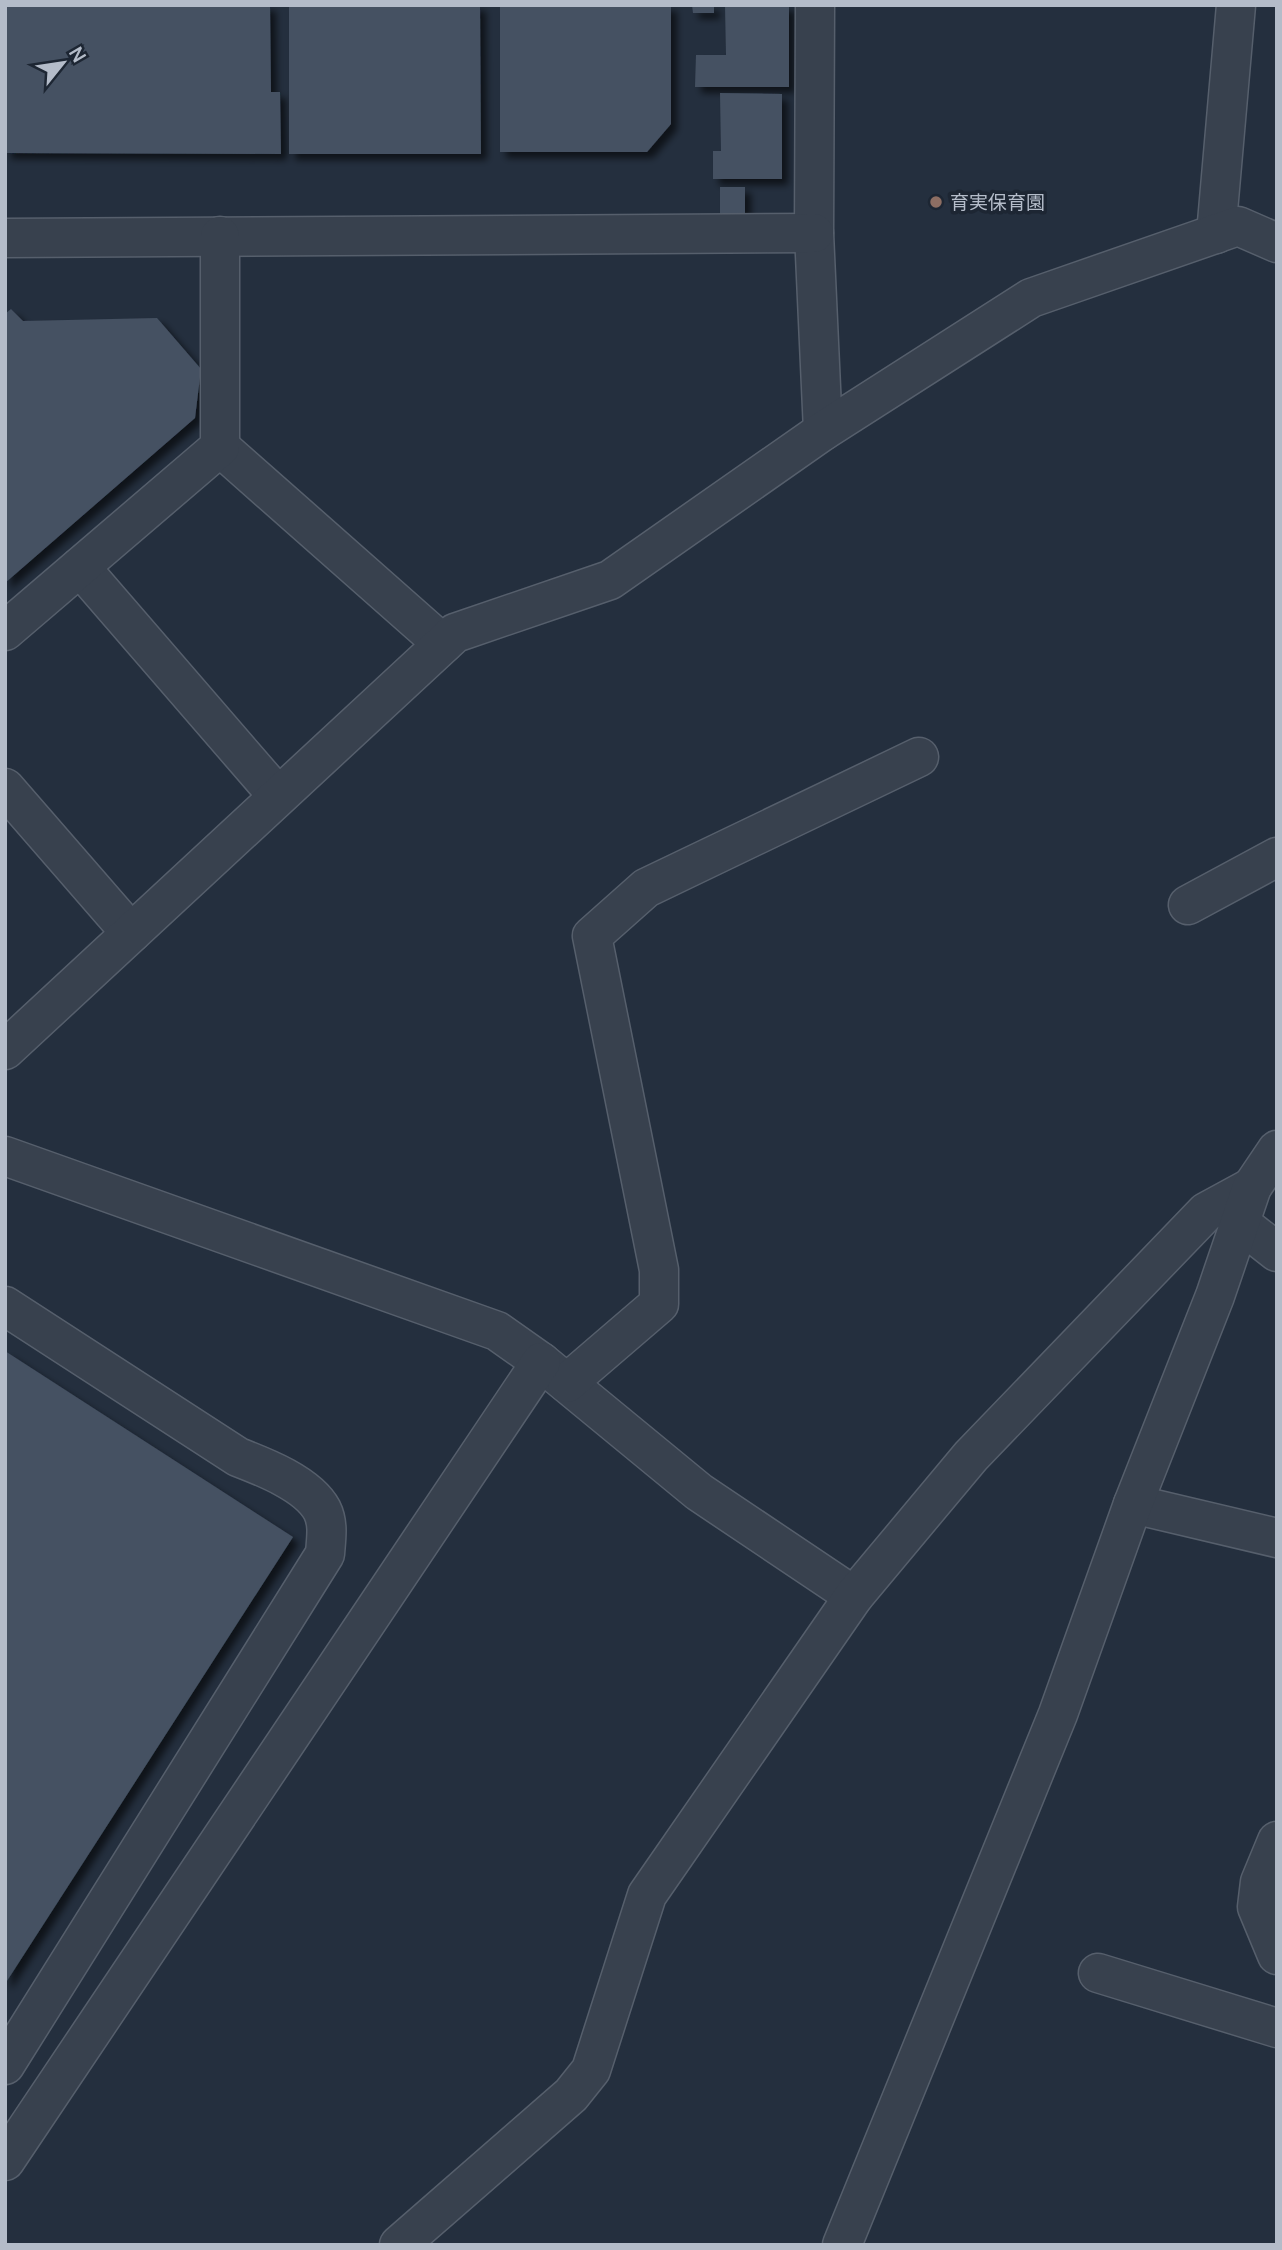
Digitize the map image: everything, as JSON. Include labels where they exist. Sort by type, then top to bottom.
[{"type":"street","points":[[815,5],[814,233],[823,431]]},
{"type":"street","points":[[1216,234],[1236,5]]},
{"type":"street","points":[[5,1050],[455,633],[610,580],[823,431],[1031,298],[1238,226],[1277,243]]},
{"type":"street","points":[[5,238],[814,233]]},
{"type":"street","points":[[220,236],[220,447],[443,644]]},
{"type":"street","points":[[5,631],[220,447]]},
{"type":"street","points":[[80,567],[278,796]]},
{"type":"street","points":[[5,2161],[554,1372],[659,1304],[659,1270],[592,936],[646,888],[919,757]]},
{"type":"street","points":[[5,788],[131,933]]},
{"type":"street","points":[[1188,905],[1277,857]]},
{"type":"street","points":[[842,2245],[1058,1714],[1133,1504],[1214,1296],[1252,1187],[1277,1150]]},
{"type":"street","points":[[5,1156],[497,1331],[554,1372],[699,1492],[854,1596]]},
{"type":"street","points":[[399,2245],[571,2095],[591,2070],[647,1895],[854,1596],[971,1456],[1196,1222],[1206,1212],[1252,1187]]},
{"type":"street","points":[[1240,1223],[1277,1252]]},
{"type":"street","points":[[5,1306],[238,1457],[275,1471],[312,1498],[322,1511],[327,1531],[325,1554],[5,2065]]},
{"type":"street","points":[[1133,1504],[1277,1538]]},
{"type":"street","points":[[1277,1841],[1260,1882],[1257,1907],[1277,1955]]},
{"type":"street","points":[[1098,1973],[1277,2028]]},
{"type":"building","points":[[5,5],[270,5],[271,92],[280,92],[281,154],[5,153]]},
{"type":"building","points":[[289,5],[480,5],[481,154],[289,154]]},
{"type":"building","points":[[500,5],[671,5],[671,124],[647,152],[500,152]]},
{"type":"building","points":[[692,5],[714,5],[714,13],[693,13]]},
{"type":"building","points":[[725,5],[789,5],[789,87],[695,87],[696,55],[726,55]]},
{"type":"building","points":[[720,93],[782,94],[782,179],[713,179],[713,151],[721,151]]},
{"type":"building","points":[[720,187],[745,187],[745,214],[720,214]]},
{"type":"building","points":[[11,309],[23,321],[157,318],[201,369],[195,418],[5,583],[5,314]]},
{"type":"building","points":[[5,1351],[293,1537],[5,1984]]},
{"type":"place","name":"育実保育園","points":[[936,202]]}]
